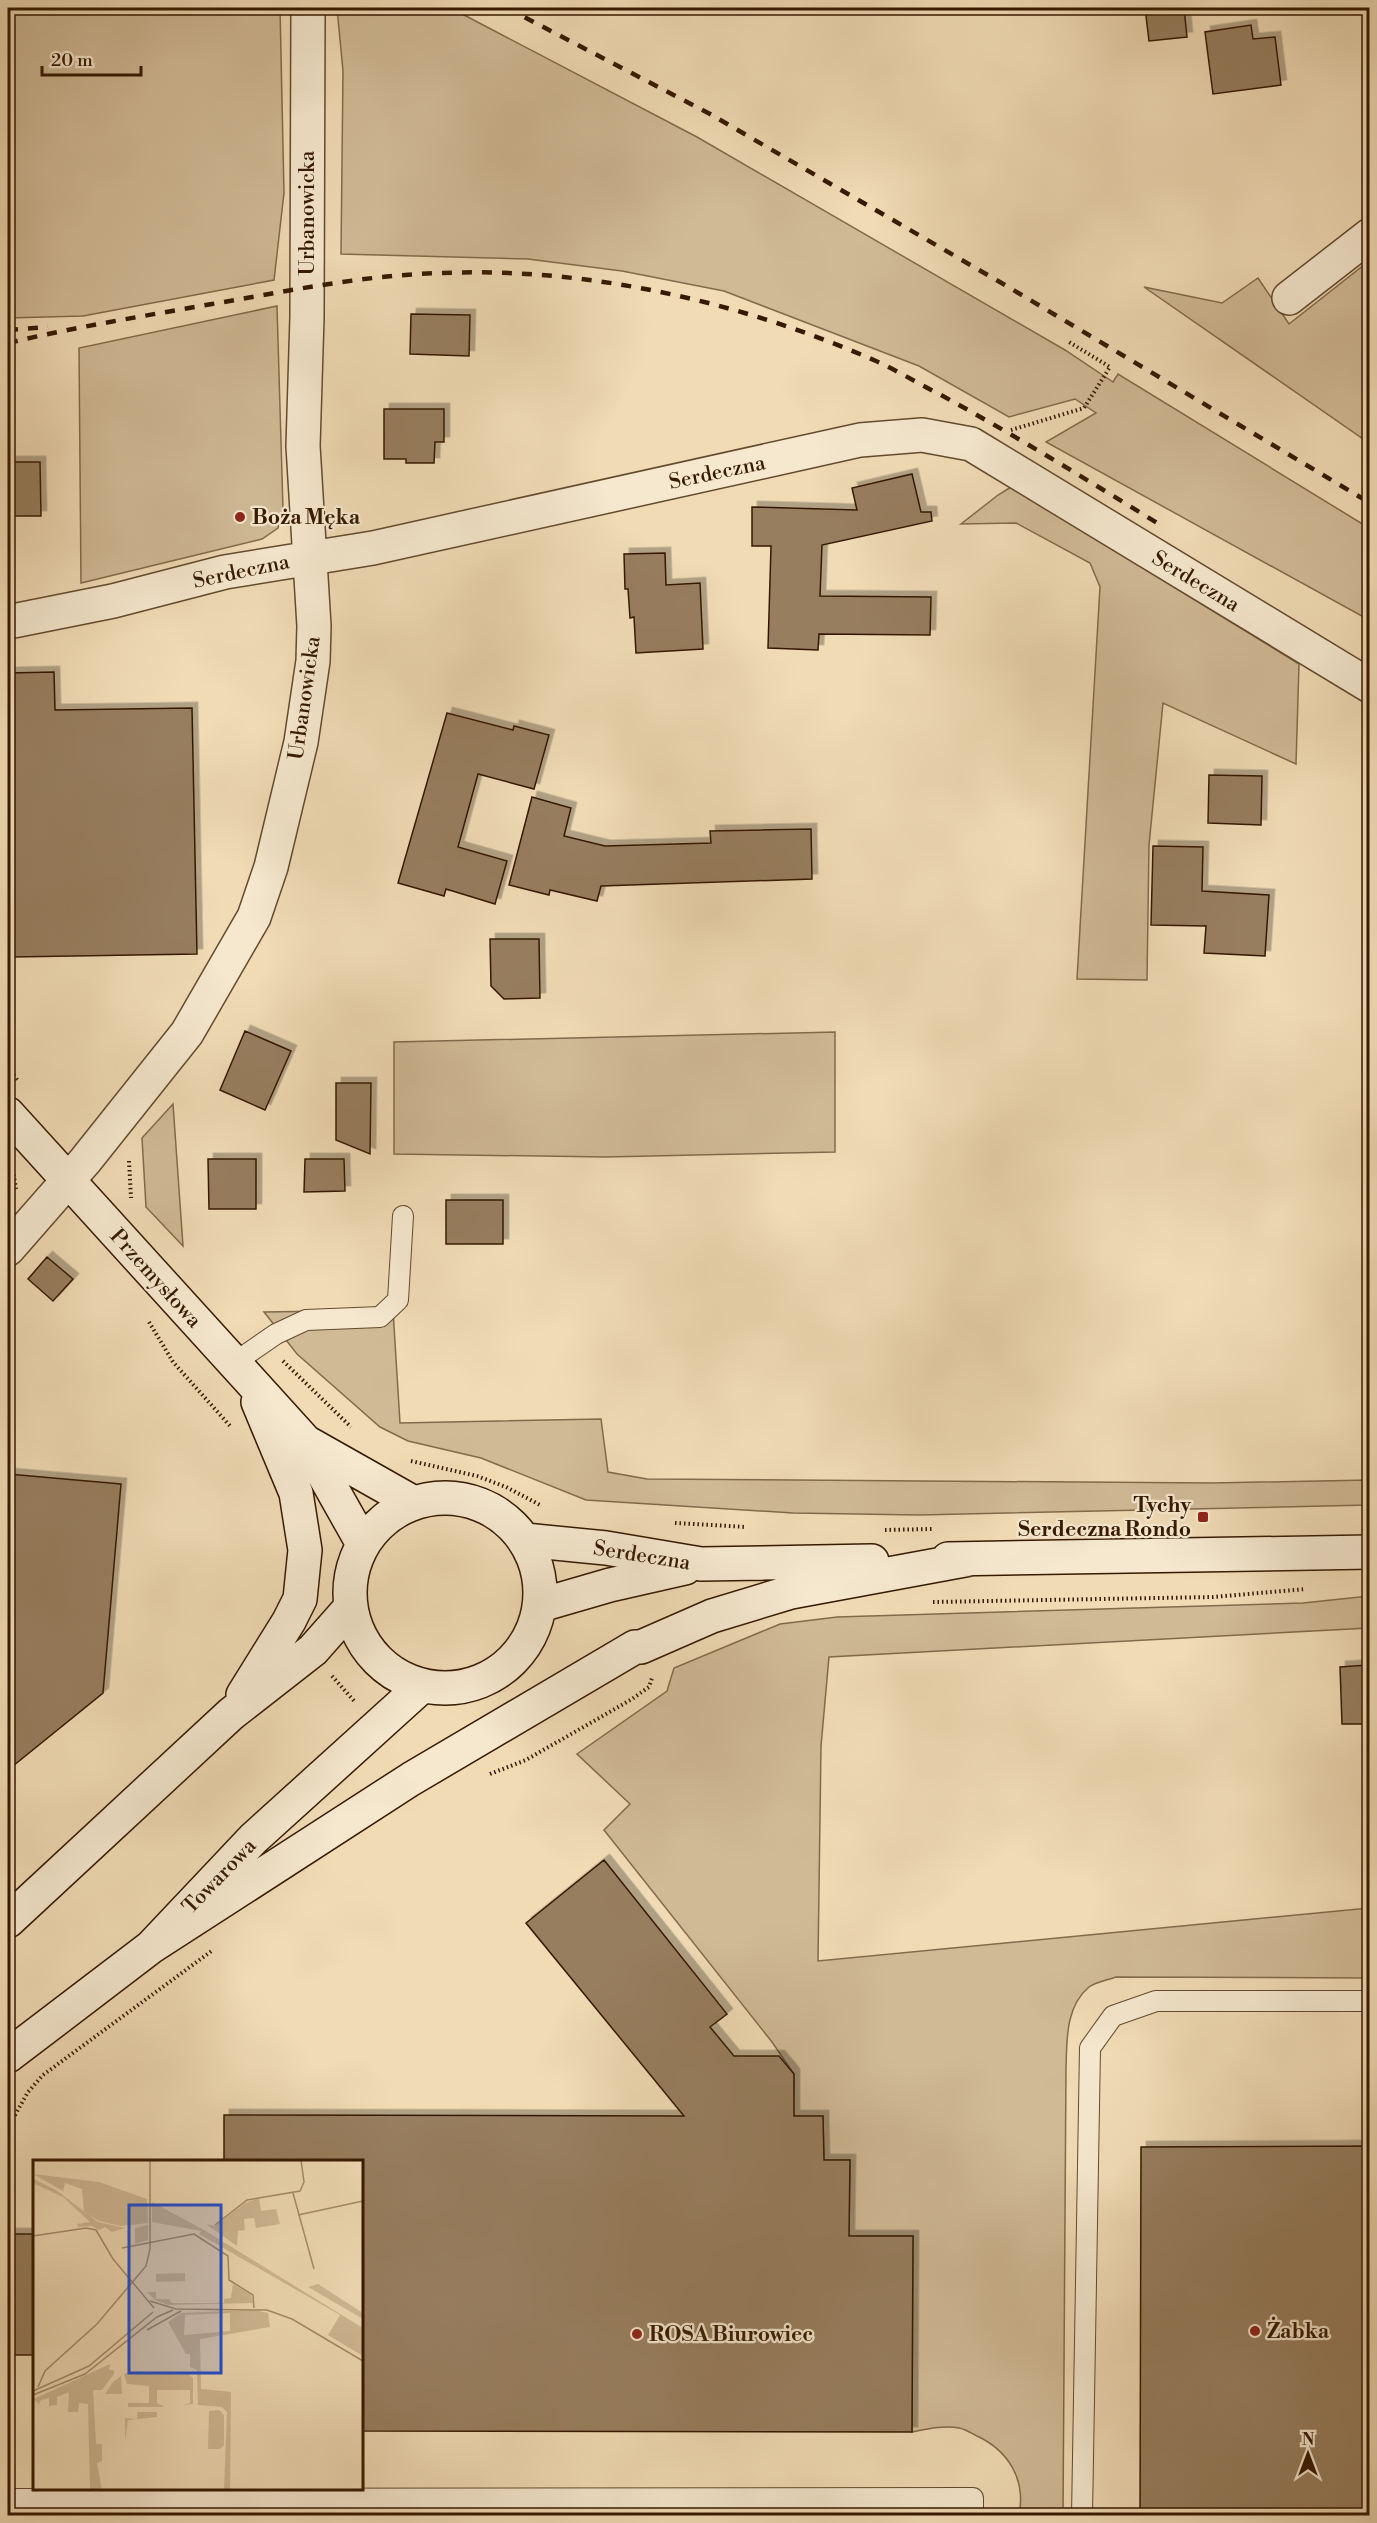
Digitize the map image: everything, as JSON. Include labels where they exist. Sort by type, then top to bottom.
[{"type":"street","name":"Urbanowicka","points":[[8,1249],[113,1126],[188,1033],[254,917],[272,867],[301,742],[309,695],[314,626],[303,446],[307,317],[308,8]]},
{"type":"street","points":[[1289,298],[1370,235]]},
{"type":"street","name":"Serdeczna","points":[[8,622],[113,601],[225,572],[373,548],[860,440],[922,435],[971,444],[1370,686]]},
{"type":"street","name":"Przemysłowa","points":[[15,1099],[68,1179],[305,1441],[363,1544]]},
{"type":"street","points":[[231,1714],[289,1621],[300,1599],[305,1550],[296,1493],[242,1373]]},
{"type":"street","name":"Przemysłowa","points":[[305,1441],[414,1503]]},
{"type":"street","points":[[439,1498],[464,1499],[495,1512],[508,1521],[525,1540],[535,1560],[541,1583],[540,1605],[534,1631],[520,1654],[500,1672],[476,1684],[449,1689],[422,1686],[401,1678],[382,1665],[367,1649],[357,1629],[351,1607],[350,1586],[354,1564],[363,1544],[377,1526],[394,1513],[414,1503],[439,1498]]},
{"type":"street","name":"Serdeczna","points":[[525,1540],[606,1548],[701,1564]]},
{"type":"street","points":[[701,1564],[1370,1552]]},
{"type":"street","points":[[151,1947],[411,1779],[635,1647],[641,1647],[712,1616],[791,1592],[970,1559]]},
{"type":"street","name":"Serdeczna","points":[[540,1605],[610,1585],[701,1564]]},
{"type":"street","points":[[8,1921],[231,1714],[313,1650],[351,1607]]},
{"type":"street","name":"Towarowa","points":[[8,2056],[151,1947],[253,1839],[422,1686]]},
{"type":"lane","points":[[242,1373],[265,1343],[276,1334],[306,1320],[380,1317],[398,1300],[403,1215]]},
{"type":"lane","points":[[1082,2516],[1090,2048],[1113,2016],[1156,2001],[1370,2001]]},
{"type":"lane","points":[[8,2499],[973,2498],[973,2516]]},
{"type":"path","points":[[971,444],[1084,408],[1110,367],[1069,342]]},
{"type":"path","points":[[8,1068],[15,1099]]},
{"type":"path","points":[[113,1126],[125,1139],[131,1188],[129,1221],[116,1232]]},
{"type":"path","points":[[10,1164],[16,1192]]},
{"type":"path","points":[[143,1312],[173,1362],[233,1430]]},
{"type":"path","points":[[265,1343],[356,1432]]},
{"type":"path","points":[[401,1459],[477,1476],[506,1487],[548,1508]]},
{"type":"path","points":[[668,1523],[748,1527]]},
{"type":"path","points":[[874,1530],[944,1529]]},
{"type":"path","points":[[921,1602],[1213,1598],[1313,1588]]},
{"type":"path","points":[[481,1778],[526,1760],[632,1699],[649,1687],[653,1676]]},
{"type":"path","points":[[8,2121],[15,2115],[28,2092],[43,2075],[214,1949]]},
{"type":"shaded area","points":[[8,8],[280,8],[284,193],[274,280],[83,316],[8,318]]},
{"type":"shaded area","points":[[337,8],[447,8],[466,16],[697,137],[1065,350],[1113,382],[1118,374],[1369,528],[1369,620],[1046,442],[1096,413],[1075,399],[1009,417],[919,366],[724,291],[622,271],[528,259],[341,254],[343,71]]},
{"type":"shaded area","points":[[1369,261],[1369,443],[1144,287],[1222,303],[1258,278],[1289,324]]},
{"type":"shaded area","points":[[277,306],[283,509],[278,528],[262,539],[81,583],[79,348]]},
{"type":"shaded area","points":[[1011,487],[1299,664],[1296,764],[1163,703],[1149,845],[1147,980],[1077,979],[1100,587],[1090,563],[1016,523],[961,524]]},
{"type":"shaded area","points":[[835,1032],[835,1152],[605,1157],[394,1154],[394,1042]]},
{"type":"shaded area","points":[[173,1104],[183,1246],[146,1207],[142,1138]]},
{"type":"shaded area","points":[[393,1310],[400,1423],[601,1419],[608,1472],[647,1479],[1212,1483],[1369,1480],[1369,1505],[919,1515],[793,1513],[586,1500],[481,1458],[408,1441],[380,1427],[297,1354],[264,1312]]},
{"type":"shaded area","points":[[1369,1596],[1369,1628],[829,1657],[821,1746],[818,1961],[1369,1908],[1369,1978],[1116,1977],[1092,1985],[1075,2004],[1069,2025],[1066,2068],[1063,2515],[1019,2515],[1020,2490],[1013,2468],[1006,2458],[988,2442],[968,2431],[954,2427],[912,2432],[913,2236],[849,2236],[850,2160],[824,2160],[823,2116],[794,2116],[794,2074],[772,2042],[604,1830],[630,1804],[577,1754],[667,1691],[674,1668],[780,1624],[837,1617],[1303,1603]]},
{"type":"shaded area","points":[[8,2513],[655,2515],[8,2516]]},
{"type":"building","points":[[1145,8],[1184,8],[1187,37],[1149,41]]},
{"type":"building","points":[[1251,25],[1253,39],[1275,37],[1281,85],[1213,94],[1205,32]]},
{"type":"building","points":[[411,314],[470,315],[469,356],[410,354]]},
{"type":"building","points":[[384,409],[444,409],[444,442],[435,442],[434,463],[406,463],[406,459],[384,459]]},
{"type":"building","points":[[8,462],[40,462],[41,516],[8,516]]},
{"type":"building","points":[[912,474],[921,512],[931,512],[932,521],[822,545],[820,596],[931,597],[930,635],[819,634],[818,650],[768,648],[771,546],[752,546],[752,507],[857,510],[852,488]]},
{"type":"building","points":[[665,553],[666,585],[700,583],[703,649],[636,653],[634,617],[630,618],[628,589],[625,589],[624,554]]},
{"type":"building","points":[[54,672],[55,710],[192,708],[197,954],[11,957],[8,673]]},
{"type":"building","points":[[447,713],[513,730],[514,726],[549,735],[534,789],[478,774],[458,847],[507,861],[495,904],[446,889],[444,896],[398,883]]},
{"type":"building","points":[[1209,775],[1262,776],[1261,825],[1208,823]]},
{"type":"building","points":[[532,797],[571,808],[564,836],[605,846],[711,843],[710,831],[811,829],[812,879],[601,886],[597,901],[550,890],[549,895],[509,885]]},
{"type":"building","points":[[1153,846],[1203,847],[1202,891],[1269,895],[1265,956],[1204,953],[1206,926],[1151,925]]},
{"type":"building","points":[[490,939],[539,939],[540,998],[504,999],[491,986]]},
{"type":"building","points":[[245,1031],[291,1051],[265,1110],[220,1090]]},
{"type":"building","points":[[336,1083],[371,1083],[370,1154],[336,1140]]},
{"type":"building","points":[[208,1159],[256,1159],[256,1209],[209,1209]]},
{"type":"building","points":[[305,1159],[344,1159],[345,1191],[304,1192]]},
{"type":"building","points":[[446,1200],[503,1200],[503,1244],[446,1244]]},
{"type":"building","points":[[47,1257],[73,1279],[53,1301],[28,1279]]},
{"type":"building","points":[[8,1474],[121,1484],[103,1693],[8,1770]]},
{"type":"building","points":[[1368,1665],[1370,1724],[1342,1724],[1340,1667]]},
{"type":"building","name":"ROSA Biurowiec","points":[[604,1860],[727,2014],[710,2027],[734,2056],[779,2056],[794,2074],[794,2116],[823,2116],[824,2160],[850,2160],[849,2236],[913,2236],[912,2432],[363,2431],[363,2160],[224,2160],[224,2115],[684,2116],[526,1923]]},
{"type":"building","name":"Żabka","points":[[1370,2146],[1370,2516],[1140,2516],[1141,2147]]},
{"type":"building","points":[[8,2234],[33,2234],[33,2355],[8,2355]]},
{"type":"railway","points":[[507,8],[710,114],[1005,285],[1370,503]]},
{"type":"railway","points":[[8,343],[135,317],[298,289],[413,274],[497,273],[553,276],[608,283],[718,306],[825,340],[876,361],[997,426],[1162,526]]},
{"type":"railway","points":[[8,330],[48,327]]},
{"type":"place","name":"Boża Męka","points":[[240,517]]},
{"type":"place","name":"Tychy Serdeczna Rondo","points":[[1203,1517]]},
{"type":"place","name":"Żabka","points":[[1255,2331]]},
{"type":"place","name":"ROSA Biurowiec","points":[[637,2334]]}]
